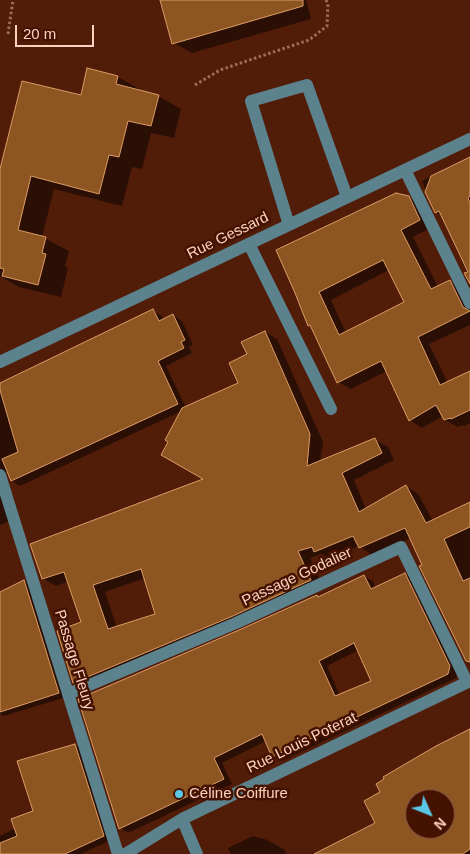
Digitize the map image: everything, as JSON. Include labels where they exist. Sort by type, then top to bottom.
[{"type":"street","points":[[289,225],[251,101],[308,86],[347,197]]},
{"type":"street","name":"Rue Gessard","points":[[0,362],[470,139]]},
{"type":"street","points":[[405,170],[470,303]]},
{"type":"street","points":[[249,244],[331,409]]},
{"type":"street","name":"Passage Fleury","points":[[0,475],[118,854]]},
{"type":"street","name":"Passage Godalier","points":[[68,694],[236,623],[401,547],[469,682]]},
{"type":"street","name":"Rue Louis Poterat","points":[[125,854],[182,819],[469,682]]},
{"type":"street","points":[[182,819],[197,854]]},
{"type":"path","points":[[8,34],[13,0]]},
{"type":"path","points":[[195,85],[220,70],[309,40],[327,26],[328,4],[326,0]]},
{"type":"building","points":[[160,0],[303,0],[303,6],[172,44]]},
{"type":"building","points":[[87,68],[118,76],[116,84],[159,95],[151,126],[128,121],[119,157],[109,155],[99,194],[31,176],[18,230],[46,237],[42,253],[46,254],[38,285],[2,276],[4,269],[0,268],[0,169],[22,81],[81,95]]},
{"type":"building","points":[[470,157],[470,196],[468,198],[470,203],[470,284],[464,273],[468,272],[439,211],[435,213],[425,192],[431,176]]},
{"type":"building","points":[[396,193],[409,196],[420,220],[401,230],[431,289],[450,280],[463,307],[470,311],[418,337],[440,385],[470,371],[470,410],[451,419],[444,420],[436,405],[409,421],[381,361],[337,383],[310,325],[308,326],[276,250]],"holes":[[[383,260],[404,302],[339,335],[319,292]]]},
{"type":"building","points":[[153,309],[159,321],[173,314],[185,340],[181,342],[184,348],[158,361],[178,404],[11,481],[2,459],[18,452],[0,390],[0,383]]},
{"type":"building","points":[[265,331],[310,434],[307,466],[375,438],[382,453],[342,473],[359,512],[406,485],[426,523],[470,502],[470,527],[444,539],[463,581],[470,578],[470,662],[466,661],[419,566],[422,565],[405,528],[359,548],[353,536],[314,552],[312,547],[298,551],[311,580],[233,616],[73,683],[57,631],[81,622],[64,572],[42,579],[30,544],[203,479],[161,455],[168,442],[165,440],[182,408],[238,383],[229,363],[247,354],[241,342]],"holes":[[[141,569],[155,614],[108,629],[93,585]]]},
{"type":"building","points":[[405,573],[450,666],[448,674],[272,757],[262,734],[214,758],[224,779],[119,829],[78,699],[317,595],[318,597],[364,575],[371,589]],"holes":[[[354,643],[371,681],[335,696],[319,661]]]},
{"type":"building","points":[[24,580],[59,693],[0,712],[0,592]]},
{"type":"building","points":[[470,729],[470,849],[463,854],[314,854],[375,823],[364,801],[380,792],[376,784],[384,779],[383,777],[436,746]]},
{"type":"building","points":[[75,744],[104,836],[65,854],[0,854],[0,843],[17,836],[11,819],[33,811],[17,761]]},
{"type":"place","name":"Céline Coiffure","points":[[179,794]]}]
